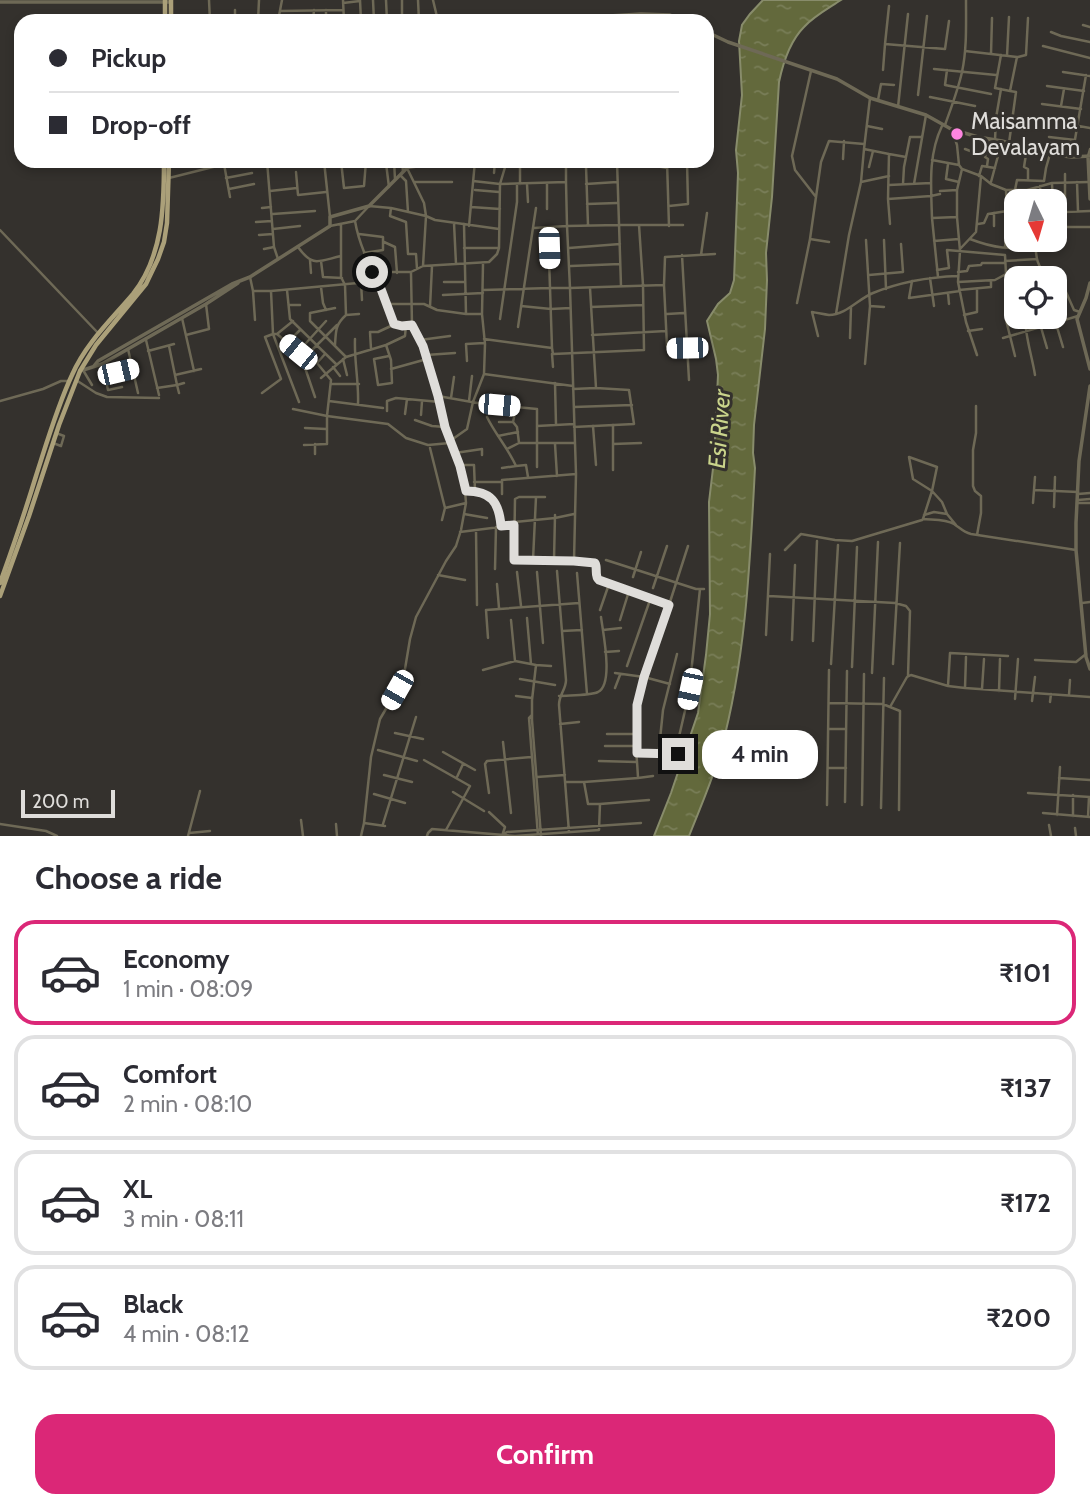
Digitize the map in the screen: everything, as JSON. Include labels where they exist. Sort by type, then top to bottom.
[{"type":"main road","points":[[0,583],[69,381],[98,333],[133,293],[152,260],[160,237],[163,168]]},
{"type":"main road","points":[[0,596],[76,380],[96,345],[142,290],[164,240],[169,168]]},
{"type":"street","points":[[279,14],[282,0]]},
{"type":"street","points":[[938,277],[932,218],[932,160],[935,140],[954,102],[962,72],[966,0]]},
{"type":"street","points":[[0,2],[168,1]]},
{"type":"street","points":[[343,14],[343,1],[360,1]]},
{"type":"street","points":[[883,71],[889,6]]},
{"type":"street","points":[[314,10],[314,14]]},
{"type":"street","points":[[280,11],[343,10]]},
{"type":"street","points":[[898,107],[908,14]]},
{"type":"street","points":[[918,95],[927,16]]},
{"type":"street","points":[[1007,56],[1009,17]]},
{"type":"street","points":[[990,54],[992,18]]},
{"type":"street","points":[[965,51],[1017,57],[1026,55],[1028,18]]},
{"type":"street","points":[[885,44],[945,50],[949,21]]},
{"type":"street","points":[[1083,25],[1090,27]]},
{"type":"street","points":[[1051,32],[1090,42]]},
{"type":"street","points":[[714,35],[837,79],[870,98],[926,115],[960,132],[1050,154],[1089,156]]},
{"type":"street","points":[[1043,46],[1090,58]]},
{"type":"street","points":[[1001,55],[995,88],[1016,92],[1009,144]]},
{"type":"street","points":[[1010,90],[1017,57]]},
{"type":"street","points":[[934,69],[996,75]]},
{"type":"street","points":[[811,71],[792,156],[795,170],[816,197]]},
{"type":"street","points":[[947,71],[945,85],[991,94]]},
{"type":"street","points":[[1063,72],[1088,76],[1072,157]]},
{"type":"street","points":[[878,100],[881,84],[894,85]]},
{"type":"street","points":[[1047,86],[1084,91]]},
{"type":"street","points":[[1061,106],[1064,88]]},
{"type":"street","points":[[987,166],[988,159],[985,157],[992,140],[1001,89]]},
{"type":"street","points":[[930,97],[975,106]]},
{"type":"street","points":[[836,314],[861,182],[870,98]]},
{"type":"street","points":[[1042,104],[1081,109]]},
{"type":"street","points":[[914,184],[926,115]]},
{"type":"street","points":[[982,115],[996,118]]},
{"type":"street","points":[[1040,120],[1090,128]]},
{"type":"street","points":[[867,126],[882,129]]},
{"type":"street","points":[[951,129],[962,169],[1004,189]]},
{"type":"street","points":[[957,145],[960,132]]},
{"type":"street","points":[[1049,136],[1075,140]]},
{"type":"street","points":[[903,184],[902,176],[910,137],[921,137]]},
{"type":"street","points":[[965,149],[974,152],[978,137]]},
{"type":"street","points":[[797,303],[821,162],[830,141],[864,144]]},
{"type":"street","points":[[843,159],[844,141]]},
{"type":"street","points":[[991,184],[1002,141]]},
{"type":"street","points":[[1014,156],[1016,145]]},
{"type":"street","points":[[1027,148],[1024,167],[1028,169],[1028,179]]},
{"type":"street","points":[[864,149],[906,157]]},
{"type":"street","points":[[1090,149],[1090,199]]},
{"type":"street","points":[[869,167],[873,151]]},
{"type":"street","points":[[1042,189],[1050,154]]},
{"type":"street","points":[[889,155],[890,224]]},
{"type":"street","points":[[932,160],[959,165]]},
{"type":"street","points":[[948,162],[946,179],[959,182]]},
{"type":"street","points":[[960,250],[976,232],[982,166],[995,168]]},
{"type":"street","points":[[169,178],[206,168]]},
{"type":"street","points":[[222,168],[230,197]]},
{"type":"street","points":[[268,168],[274,247],[278,260]]},
{"type":"street","points":[[324,168],[330,226]]},
{"type":"street","points":[[342,168],[344,188],[364,186],[365,168]]},
{"type":"street","points":[[387,168],[389,187]]},
{"type":"street","points":[[395,168],[396,180]]},
{"type":"street","points":[[403,168],[408,212]]},
{"type":"street","points":[[93,367],[98,361],[187,309],[250,277],[330,226],[355,221],[407,168]]},
{"type":"street","points":[[404,172],[424,168]]},
{"type":"street","points":[[469,226],[474,168]]},
{"type":"street","points":[[494,168],[494,173]]},
{"type":"street","points":[[362,300],[361,282],[363,277],[372,272],[411,272],[423,266],[489,262],[499,248],[499,192],[504,168]]},
{"type":"street","points":[[500,319],[520,168]]},
{"type":"street","points":[[566,168],[576,474],[574,561]]},
{"type":"street","points":[[586,168],[588,225]]},
{"type":"street","points":[[617,168],[621,286]]},
{"type":"street","points":[[667,168],[669,226]]},
{"type":"street","points":[[669,206],[688,204],[687,168]]},
{"type":"street","points":[[962,169],[957,190],[960,250],[958,282],[964,316],[977,355]]},
{"type":"street","points":[[296,172],[298,195],[326,192]]},
{"type":"street","points":[[404,172],[414,182],[424,203],[426,216],[423,266]]},
{"type":"street","points":[[226,178],[252,173]]},
{"type":"street","points":[[1065,174],[1065,189]]},
{"type":"street","points":[[861,182],[888,176]]},
{"type":"street","points":[[1015,189],[1017,180],[1028,179],[1042,184]]},
{"type":"street","points":[[473,181],[500,184],[566,182]]},
{"type":"street","points":[[1030,189],[1042,184],[1090,181]]},
{"type":"street","points":[[414,182],[452,182]]},
{"type":"street","points":[[586,184],[617,182]]},
{"type":"street","points":[[888,185],[931,183]]},
{"type":"street","points":[[1052,183],[1052,189]]},
{"type":"street","points":[[1077,183],[1078,211]]},
{"type":"street","points":[[229,189],[254,184]]},
{"type":"street","points":[[527,184],[528,202]]},
{"type":"street","points":[[547,184],[547,209]]},
{"type":"street","points":[[270,191],[297,188]]},
{"type":"street","points":[[473,190],[499,192]]},
{"type":"street","points":[[888,199],[932,196],[957,190]]},
{"type":"street","points":[[587,204],[617,203]]},
{"type":"street","points":[[330,217],[369,206],[391,208],[435,220],[499,229]]},
{"type":"street","points":[[262,208],[271,207]]},
{"type":"street","points":[[471,207],[499,209]]},
{"type":"street","points":[[391,208],[390,216],[406,222],[408,254],[416,254],[417,269]]},
{"type":"street","points":[[518,327],[536,208]]},
{"type":"street","points":[[272,214],[315,211]]},
{"type":"street","points":[[1068,212],[1090,211]]},
{"type":"street","points":[[977,224],[984,223],[986,216],[1004,212]]},
{"type":"street","points":[[701,255],[707,213]]},
{"type":"street","points":[[994,213],[994,226]]},
{"type":"street","points":[[932,218],[957,217]]},
{"type":"street","points":[[256,222],[272,221]]},
{"type":"street","points":[[355,221],[364,253],[394,324]]},
{"type":"street","points":[[307,356],[346,314],[341,223]]},
{"type":"street","points":[[454,223],[456,264]]},
{"type":"street","points":[[464,225],[466,314]]},
{"type":"street","points":[[552,354],[643,351],[639,225]]},
{"type":"street","points":[[533,228],[683,225]]},
{"type":"street","points":[[259,235],[300,226]]},
{"type":"street","points":[[1068,227],[1090,226]]},
{"type":"street","points":[[548,228],[553,367]]},
{"type":"street","points":[[0,232],[98,333]]},
{"type":"street","points":[[358,234],[383,237],[383,250],[364,253]]},
{"type":"street","points":[[810,239],[829,242]]},
{"type":"street","points":[[934,241],[959,239]]},
{"type":"street","points":[[970,239],[1004,249]]},
{"type":"street","points":[[865,364],[870,306],[866,240]]},
{"type":"street","points":[[884,240],[886,289]]},
{"type":"street","points":[[383,242],[395,247],[397,273]]},
{"type":"street","points":[[569,248],[620,244]]},
{"type":"street","points":[[869,275],[903,275],[901,244]]},
{"type":"street","points":[[298,246],[306,258],[315,262],[341,256]]},
{"type":"street","points":[[264,248],[274,247]]},
{"type":"street","points":[[464,248],[499,248]]},
{"type":"street","points":[[999,255],[1000,248]]},
{"type":"street","points":[[937,270],[949,268],[947,250],[1005,255],[1005,266]]},
{"type":"street","points":[[1036,252],[1039,266]]},
{"type":"street","points":[[687,348],[668,348],[665,257],[715,254]]},
{"type":"street","points":[[682,256],[689,380]]},
{"type":"street","points":[[818,336],[812,312],[836,314],[870,294],[912,281],[958,274],[967,271],[969,266],[1037,259]]},
{"type":"street","points":[[310,260],[311,273]]},
{"type":"street","points":[[321,260],[323,277],[342,278]]},
{"type":"street","points":[[471,402],[484,374],[483,264]]},
{"type":"street","points":[[570,266],[620,264]]},
{"type":"street","points":[[430,307],[432,266]]},
{"type":"street","points":[[358,267],[363,277]]},
{"type":"street","points":[[361,836],[371,757],[380,719],[397,690],[405,669],[416,617],[456,546],[466,503],[460,466],[445,427],[426,357],[412,325],[411,272]]},
{"type":"street","points":[[958,282],[991,281],[1004,275]]},
{"type":"street","points":[[250,277],[255,320]]},
{"type":"street","points":[[930,277],[934,306]]},
{"type":"street","points":[[73,373],[102,364],[206,304],[240,281]]},
{"type":"street","points":[[912,281],[909,298],[990,287],[991,281]]},
{"type":"street","points":[[253,291],[361,282]]},
{"type":"street","points":[[444,282],[465,282]]},
{"type":"street","points":[[1090,283],[1088,298],[1077,320],[1090,369]]},
{"type":"street","points":[[443,295],[505,289],[664,285]]},
{"type":"street","points":[[321,287],[326,310]]},
{"type":"street","points":[[590,288],[596,388]]},
{"type":"street","points":[[964,316],[977,312],[977,289]]},
{"type":"street","points":[[288,290],[290,319],[325,354],[340,376]]},
{"type":"street","points":[[271,291],[275,334],[299,402]]},
{"type":"street","points":[[948,293],[948,304]]},
{"type":"street","points":[[1067,294],[1074,310],[1079,314]]},
{"type":"street","points":[[387,304],[424,303],[438,310],[482,314]]},
{"type":"street","points":[[186,335],[209,329],[206,304]]},
{"type":"street","points":[[289,306],[300,305]]},
{"type":"street","points":[[591,307],[643,305]]},
{"type":"street","points":[[521,306],[570,309]]},
{"type":"street","points":[[870,306],[884,307]]},
{"type":"street","points":[[850,338],[851,307]]},
{"type":"street","points":[[335,308],[310,313],[310,321],[335,345],[344,358],[347,376]]},
{"type":"street","points":[[665,314],[684,313]]},
{"type":"street","points":[[346,314],[359,314]]},
{"type":"street","points":[[1067,318],[1079,314]]},
{"type":"street","points":[[182,318],[194,370]]},
{"type":"street","points":[[262,393],[281,379],[265,337],[275,334],[293,321]]},
{"type":"street","points":[[299,352],[326,321]]},
{"type":"street","points":[[371,349],[370,332],[378,332],[394,324],[412,325]]},
{"type":"street","points":[[335,345],[337,325]]},
{"type":"street","points":[[321,378],[344,358],[405,336],[406,325]]},
{"type":"street","points":[[287,343],[301,329]]},
{"type":"street","points":[[968,331],[982,329]]},
{"type":"street","points":[[1008,329],[1016,356]]},
{"type":"street","points":[[1003,338],[1031,329]]},
{"type":"street","points":[[1042,329],[1046,348]]},
{"type":"street","points":[[1058,329],[1063,347]]},
{"type":"street","points":[[592,335],[666,331]]},
{"type":"street","points":[[1025,331],[1035,376]]},
{"type":"street","points":[[275,334],[317,363],[331,380],[327,444],[304,444]]},
{"type":"street","points":[[420,340],[450,336]]},
{"type":"street","points":[[76,380],[107,397],[159,396],[145,338]]},
{"type":"street","points":[[355,339],[358,404]]},
{"type":"street","points":[[467,361],[466,344],[485,341],[552,348]]},
{"type":"street","points":[[148,351],[174,344]]},
{"type":"street","points":[[386,345],[389,356],[392,383],[377,385],[374,359],[389,356]]},
{"type":"street","points":[[169,346],[179,393]]},
{"type":"street","points":[[128,349],[138,393]]},
{"type":"street","points":[[299,352],[315,397]]},
{"type":"street","points":[[391,369],[426,357],[455,353]]},
{"type":"street","points":[[317,363],[325,354]]},
{"type":"street","points":[[102,364],[108,390],[122,387]]},
{"type":"street","points":[[104,375],[133,368]]},
{"type":"street","points":[[175,375],[201,369]]},
{"type":"street","points":[[81,371],[92,385]]},
{"type":"street","points":[[484,374],[555,383],[573,388],[629,390],[634,424],[537,426]]},
{"type":"street","points":[[293,409],[388,424],[406,438],[428,445],[450,442],[467,429],[472,376]]},
{"type":"street","points":[[451,398],[454,377]]},
{"type":"street","points":[[0,401],[61,381],[69,381]]},
{"type":"street","points":[[157,388],[184,383]]},
{"type":"street","points":[[555,383],[555,425]]},
{"type":"street","points":[[330,384],[359,384]]},
{"type":"street","points":[[1090,386],[1078,474],[1076,550],[1086,654],[1090,668]]},
{"type":"street","points":[[438,396],[537,409],[537,467]]},
{"type":"street","points":[[329,401],[385,409],[388,400],[396,398],[440,402]]},
{"type":"street","points":[[405,414],[407,399]]},
{"type":"street","points":[[421,415],[422,401]]},
{"type":"street","points":[[574,407],[632,405]]},
{"type":"street","points":[[976,406],[973,486],[981,496],[977,535]]},
{"type":"street","points":[[516,407],[513,422],[517,427],[519,443]]},
{"type":"street","points":[[487,417],[516,466]]},
{"type":"street","points":[[415,420],[445,427]]},
{"type":"street","points":[[499,422],[513,422]]},
{"type":"street","points":[[613,425],[613,470]]},
{"type":"street","points":[[593,426],[596,465]]},
{"type":"street","points":[[305,428],[326,429]]},
{"type":"street","points":[[498,436],[518,432]]},
{"type":"street","points":[[508,449],[519,443],[575,443]]},
{"type":"street","points":[[555,443],[557,475]]},
{"type":"street","points":[[614,444],[641,443]]},
{"type":"street","points":[[315,444],[315,454]]},
{"type":"street","points":[[430,449],[445,508],[442,520]]},
{"type":"street","points":[[455,453],[482,449],[482,455]]},
{"type":"street","points":[[924,517],[932,491],[937,467],[909,457],[913,479],[932,491],[942,502],[947,514],[965,532],[1076,550]]},
{"type":"street","points":[[460,466],[474,465],[475,491]]},
{"type":"street","points":[[502,468],[526,465],[528,477]]},
{"type":"street","points":[[1078,474],[1085,473]]},
{"type":"street","points":[[474,482],[502,482],[528,477],[576,474]]},
{"type":"street","points":[[1033,503],[1035,477]]},
{"type":"street","points":[[1054,507],[1055,477]]},
{"type":"street","points":[[502,482],[502,494]]},
{"type":"street","points":[[1034,490],[1090,493]]},
{"type":"street","points":[[466,491],[481,492],[496,503],[501,526]]},
{"type":"street","points":[[545,497],[516,497],[515,561],[595,563],[597,579],[669,605]]},
{"type":"street","points":[[533,561],[536,497]]},
{"type":"street","points":[[1077,502],[1090,501]]},
{"type":"street","points":[[445,508],[466,503]]},
{"type":"street","points":[[785,550],[801,534],[852,541],[934,512],[947,514]]},
{"type":"street","points":[[464,514],[486,518]]},
{"type":"street","points":[[460,532],[575,514]]},
{"type":"street","points":[[554,561],[555,516]]},
{"type":"street","points":[[924,517],[956,525]]},
{"type":"street","points":[[495,569],[496,527]]},
{"type":"street","points":[[476,530],[477,605]]},
{"type":"street","points":[[813,641],[817,541]]},
{"type":"street","points":[[872,673],[878,542]]},
{"type":"street","points":[[893,664],[900,543]]},
{"type":"street","points":[[831,664],[838,545]]},
{"type":"street","points":[[653,589],[667,546]]},
{"type":"street","points":[[638,778],[637,705],[688,547]]},
{"type":"street","points":[[852,667],[857,547]]},
{"type":"street","points":[[633,578],[641,552]]},
{"type":"street","points":[[766,635],[770,554]]},
{"type":"street","points":[[606,560],[702,589],[690,683],[687,686],[690,689],[677,742],[677,754],[637,753]]},
{"type":"street","points":[[792,640],[795,565]]},
{"type":"street","points":[[558,571],[566,680],[559,696],[560,724],[569,830]]},
{"type":"street","points":[[517,572],[521,606]]},
{"type":"street","points":[[537,572],[543,643]]},
{"type":"street","points":[[577,573],[587,694]]},
{"type":"street","points":[[438,575],[465,580]]},
{"type":"street","points":[[497,584],[499,608]]},
{"type":"street","points":[[600,610],[609,584]]},
{"type":"street","points":[[620,620],[629,591]]},
{"type":"street","points":[[769,596],[906,606],[910,611],[908,676],[890,707]]},
{"type":"street","points":[[627,666],[650,599]]},
{"type":"street","points":[[1082,603],[1090,602]]},
{"type":"street","points":[[488,638],[486,610],[579,603]]},
{"type":"street","points":[[559,696],[599,692],[605,683],[607,675],[601,617]]},
{"type":"street","points":[[527,618],[531,664]]},
{"type":"street","points":[[510,620],[515,661]]},
{"type":"street","points":[[603,630],[621,628]]},
{"type":"street","points":[[562,631],[582,630]]},
{"type":"street","points":[[605,652],[619,651]]},
{"type":"street","points":[[948,686],[950,653],[1008,656]]},
{"type":"street","points":[[659,749],[663,710],[677,654]]},
{"type":"street","points":[[1035,660],[1076,662],[1086,654]]},
{"type":"street","points":[[965,688],[967,657]]},
{"type":"street","points":[[982,690],[984,659]]},
{"type":"street","points":[[999,691],[1000,659]]},
{"type":"street","points":[[1015,699],[1018,659]]},
{"type":"street","points":[[483,670],[515,661],[551,666]]},
{"type":"street","points":[[536,665],[532,715],[540,833]]},
{"type":"street","points":[[827,805],[829,670]]},
{"type":"street","points":[[845,802],[847,671]]},
{"type":"street","points":[[615,673],[670,684]]},
{"type":"street","points":[[615,688],[620,674]]},
{"type":"street","points":[[862,805],[864,674]]},
{"type":"street","points":[[908,676],[948,686],[982,690],[1090,697]]},
{"type":"street","points":[[1032,701],[1035,677]]},
{"type":"street","points":[[881,808],[884,678]]},
{"type":"street","points":[[520,679],[555,684]]},
{"type":"street","points":[[1069,695],[1070,680]]},
{"type":"street","points":[[1050,702],[1051,694]]},
{"type":"street","points":[[516,696],[532,698]]},
{"type":"street","points":[[829,703],[883,704],[900,711],[899,810]]},
{"type":"street","points":[[364,823],[384,825],[416,717]]},
{"type":"street","points":[[560,724],[579,722]]},
{"type":"street","points":[[829,729],[846,729]]},
{"type":"street","points":[[395,733],[423,739]]},
{"type":"street","points":[[607,734],[636,734]]},
{"type":"street","points":[[503,742],[510,813]]},
{"type":"street","points":[[605,746],[637,746]]},
{"type":"street","points":[[378,750],[418,761]]},
{"type":"street","points":[[443,752],[475,770]]},
{"type":"street","points":[[668,754],[668,769]]},
{"type":"street","points":[[489,793],[485,764],[487,761],[533,757]]},
{"type":"street","points":[[424,760],[470,786],[446,830]]},
{"type":"street","points":[[599,761],[637,762]]},
{"type":"street","points":[[457,777],[463,764]]},
{"type":"street","points":[[1057,815],[1060,767]]},
{"type":"street","points":[[828,768],[846,768]]},
{"type":"street","points":[[384,775],[412,782]]},
{"type":"street","points":[[535,777],[565,775]]},
{"type":"street","points":[[565,782],[653,776]]},
{"type":"street","points":[[1059,778],[1090,780]]},
{"type":"street","points":[[584,782],[588,804],[649,800]]},
{"type":"street","points":[[200,791],[188,835],[210,831]]},
{"type":"street","points":[[453,792],[484,811]]},
{"type":"street","points":[[1028,793],[1090,797],[1089,817],[1043,813]]},
{"type":"street","points":[[373,794],[405,803]]},
{"type":"street","points":[[1073,795],[1073,816]]},
{"type":"street","points":[[502,834],[515,836],[569,830],[599,830],[600,804]]},
{"type":"street","points":[[489,812],[506,827],[502,834]]},
{"type":"street","points":[[301,820],[303,836]]},
{"type":"street","points":[[0,832],[1,824],[40,830],[57,836]]},
{"type":"street","points":[[336,824],[337,836]]},
{"type":"street","points":[[599,826],[641,824]]},
{"type":"street","points":[[1049,825],[1051,836]]},
{"type":"street","points":[[1075,828],[1076,836]]},
{"type":"street","points":[[38,836],[40,830]]},
{"type":"street","points":[[427,836],[432,830],[492,836],[540,833]]},
{"type":"street","points":[[452,831],[452,836]]},
{"type":"water","name":"Esi River","points":[[763,0],[841,0],[812,19],[799,33],[788,53],[779,82],[766,253],[765,329],[754,425],[755,468],[749,575],[729,716],[714,772],[689,836],[654,836],[698,713],[706,655],[710,614],[709,502],[718,375],[707,321],[718,304],[730,293],[734,280],[738,173],[736,150],[742,95],[739,41],[742,25]]},
{"type":"place","name":"Maisamma Devalayam","points":[[957,134]]},
{"type":"route","points":[[372,272],[394,324],[412,325],[423,346],[466,491],[480,491],[494,501],[501,526],[514,525],[513,559],[595,563],[597,579],[669,605],[637,705],[637,753],[678,754]]}]
